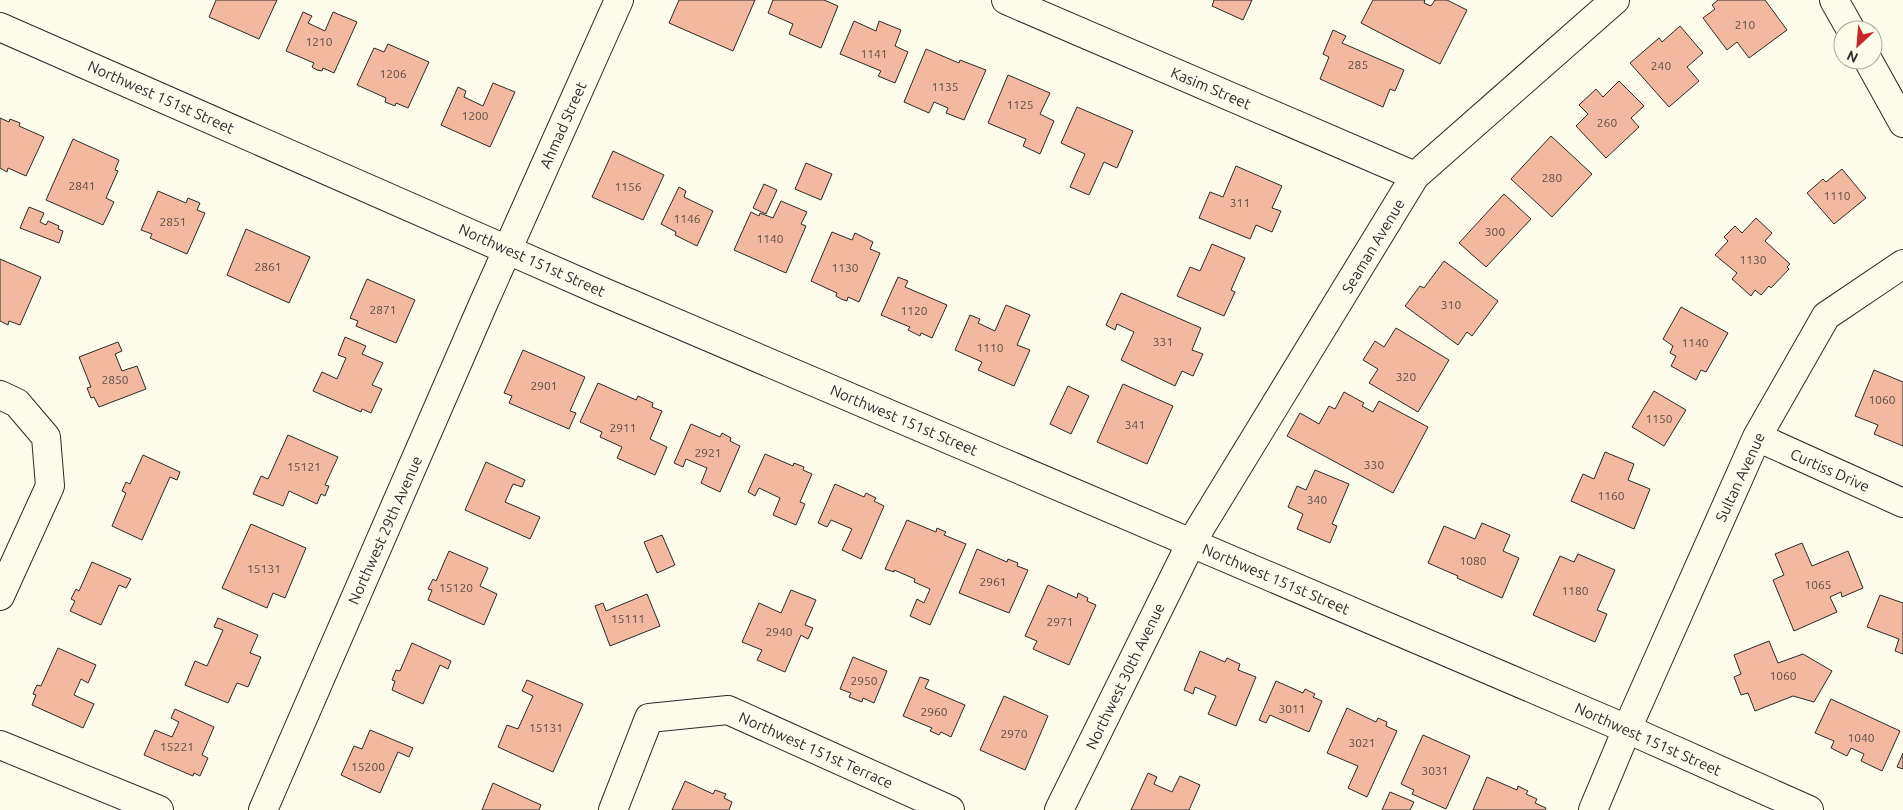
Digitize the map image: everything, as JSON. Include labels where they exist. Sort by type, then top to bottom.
[{"type":"street","name":"Ahmad Street","points":[[508,250],[619,0]]},
{"type":"street","name":"Kasim Street","points":[[1006,0],[1415,176]]},
{"type":"street","name":"Seaman Avenue","points":[[1191,543],[1415,176],[1615,0]]},
{"type":"street","points":[[1834,0],[1845,20]]},
{"type":"street","name":"Northwest 151st Street","points":[[0,27],[508,250],[1627,729],[1809,810]]},
{"type":"street","points":[[1874,70],[1903,123]]},
{"type":"street","name":"Northwest 29th Avenue","points":[[263,810],[508,250]]},
{"type":"street","name":"Sultan Avenue","points":[[1593,810],[1757,437],[1826,316],[1903,264]]},
{"type":"street","points":[[0,395],[17,403],[46,437],[50,486],[0,596]]},
{"type":"street","name":"Curtiss Drive","points":[[1757,437],[1903,503]]},
{"type":"street","name":"Northwest 30th Avenue","points":[[1059,810],[1191,543]]},
{"type":"street","name":"Northwest 151st Terrace","points":[[613,810],[649,718],[728,710],[950,810]]},
{"type":"street","points":[[0,745],[159,810]]},
{"type":"building","points":[[216,0],[277,0],[259,39],[209,17]]},
{"type":"building","points":[[679,0],[755,0],[733,51],[669,23]]},
{"type":"building","points":[[773,0],[824,0],[838,6],[821,48],[789,34],[793,24],[768,13]]},
{"type":"building","points":[[1214,0],[1252,0],[1243,20],[1212,6]]},
{"type":"building","points":[[1373,0],[1425,0],[1424,3],[1431,6],[1435,0],[1447,0],[1467,10],[1440,64],[1361,23]]},
{"type":"building","points":[[1718,0],[1765,0],[1787,30],[1749,58],[1737,42],[1727,50],[1703,18],[1715,9],[1712,5]]},
{"type":"building","points":[[303,12],[312,16],[308,23],[325,31],[333,12],[357,22],[334,73],[323,68],[322,71],[317,70],[312,67],[314,63],[286,51]]},
{"type":"building","points":[[854,21],[876,31],[879,21],[901,30],[895,46],[908,52],[895,83],[878,76],[881,71],[840,54]]},
{"type":"building","points":[[1680,26],[1703,53],[1687,67],[1699,81],[1669,107],[1630,63],[1659,38],[1662,42]]},
{"type":"building","points":[[1333,30],[1346,36],[1342,43],[1404,70],[1395,91],[1390,89],[1383,107],[1320,79],[1329,57],[1323,54]]},
{"type":"building","points":[[388,44],[429,62],[408,108],[396,103],[395,106],[385,102],[386,98],[357,85],[374,48],[384,52]]},
{"type":"building","points":[[926,49],[959,63],[960,60],[986,70],[964,120],[946,113],[948,108],[934,102],[929,113],[904,102]]},
{"type":"building","points":[[1008,75],[1050,93],[1040,114],[1054,121],[1040,154],[1023,146],[1026,139],[988,123]]},
{"type":"building","points":[[1619,81],[1644,106],[1631,118],[1639,127],[1606,158],[1576,126],[1588,114],[1579,105],[1596,89],[1603,97]]},
{"type":"building","points":[[493,83],[515,92],[490,147],[441,125],[458,87],[466,91],[464,97],[483,106]]},
{"type":"building","points":[[1077,107],[1133,131],[1117,168],[1104,162],[1089,195],[1070,187],[1085,154],[1061,143]]},
{"type":"building","points":[[0,118],[9,122],[10,119],[20,123],[19,126],[44,137],[26,176],[8,168],[7,172],[0,168]]},
{"type":"building","points":[[1551,136],[1592,174],[1552,217],[1511,179]]},
{"type":"building","points":[[73,139],[119,160],[115,170],[118,171],[106,198],[114,202],[103,225],[46,200]]},
{"type":"building","points":[[613,151],[664,175],[643,220],[592,197]]},
{"type":"building","points":[[806,163],[832,174],[821,200],[795,189]]},
{"type":"building","points":[[1236,166],[1282,186],[1272,208],[1281,211],[1272,232],[1256,225],[1250,239],[1199,218],[1210,192],[1223,197]]},
{"type":"building","points":[[1842,169],[1866,198],[1834,224],[1807,193],[1823,179],[1826,182]]},
{"type":"building","points":[[764,184],[777,190],[766,214],[753,208]]},
{"type":"building","points":[[679,187],[686,191],[684,197],[713,211],[697,246],[675,235],[676,232],[661,224]]},
{"type":"building","points":[[158,191],[186,203],[188,198],[200,203],[197,210],[205,213],[187,254],[150,238],[152,234],[141,230]]},
{"type":"building","points":[[1504,194],[1531,219],[1486,267],[1459,243]]},
{"type":"building","points":[[781,201],[807,212],[801,224],[806,226],[786,273],[734,250],[751,212],[759,216],[760,213],[773,218]]},
{"type":"building","points":[[29,207],[44,213],[40,222],[46,225],[48,221],[59,226],[58,229],[63,231],[59,243],[20,228]]},
{"type":"building","points":[[1756,218],[1772,233],[1765,241],[1790,264],[1787,267],[1789,269],[1771,288],[1769,286],[1761,295],[1755,290],[1751,296],[1732,279],[1737,273],[1715,255],[1728,241],[1724,237],[1735,226],[1742,233]]},
{"type":"building","points":[[246,229],[310,257],[289,303],[227,275]]},
{"type":"building","points":[[832,232],[852,240],[855,233],[873,242],[870,249],[880,253],[859,302],[848,297],[847,301],[841,299],[836,296],[837,293],[811,281]]},
{"type":"building","points":[[1212,244],[1245,258],[1231,290],[1235,292],[1224,316],[1177,296],[1190,267],[1200,271]]},
{"type":"building","points":[[0,259],[41,277],[20,325],[9,321],[8,325],[0,321]]},
{"type":"building","points":[[1444,261],[1498,301],[1472,336],[1467,332],[1458,345],[1405,306],[1420,286],[1424,288]]},
{"type":"building","points":[[898,277],[908,281],[905,287],[947,305],[932,338],[921,333],[920,336],[908,330],[910,327],[881,315]]},
{"type":"building","points":[[367,279],[415,300],[396,343],[356,326],[358,321],[350,318]]},
{"type":"building","points":[[1121,293],[1201,328],[1192,350],[1203,354],[1193,376],[1182,371],[1175,386],[1121,360],[1134,332],[1117,324],[1115,330],[1106,325]]},
{"type":"building","points":[[1006,305],[1030,315],[1017,345],[1030,350],[1014,386],[978,370],[982,362],[955,350],[970,315],[980,319],[978,323],[995,331]]},
{"type":"building","points":[[1681,307],[1728,333],[1706,372],[1701,370],[1696,380],[1671,366],[1676,356],[1670,353],[1673,346],[1663,339]]},
{"type":"building","points":[[1396,328],[1449,360],[1418,412],[1369,383],[1378,369],[1363,360],[1375,341],[1384,347]]},
{"type":"building","points":[[345,337],[366,346],[362,354],[383,363],[372,385],[382,389],[371,413],[362,409],[361,412],[313,391],[322,372],[337,379],[346,358],[338,355]]},
{"type":"building","points":[[118,342],[122,351],[115,354],[122,371],[137,366],[146,389],[99,407],[94,397],[91,398],[87,388],[91,387],[79,357]]},
{"type":"building","points":[[523,350],[585,377],[570,411],[576,413],[569,429],[509,403],[512,396],[504,393]]},
{"type":"building","points":[[1874,370],[1903,382],[1903,446],[1874,434],[1878,425],[1855,416]]},
{"type":"building","points":[[598,383],[636,400],[638,396],[653,403],[652,407],[662,411],[650,439],[667,447],[655,475],[617,458],[622,447],[600,437],[602,432],[580,422]]},
{"type":"building","points":[[1123,384],[1173,406],[1147,464],[1097,442]]},
{"type":"building","points":[[1068,386],[1089,396],[1071,434],[1050,424]]},
{"type":"building","points":[[1654,391],[1686,410],[1664,446],[1632,427]]},
{"type":"building","points":[[1344,392],[1364,403],[1362,406],[1373,412],[1379,401],[1428,427],[1393,493],[1287,436],[1300,413],[1319,424],[1329,406],[1335,409]]},
{"type":"building","points":[[691,424],[720,437],[722,433],[731,438],[730,441],[740,446],[720,492],[701,483],[707,468],[686,459],[683,467],[674,463]]},
{"type":"building","points":[[288,435],[338,457],[325,485],[329,486],[325,496],[321,494],[317,504],[289,491],[283,506],[253,494],[261,476],[268,479]]},
{"type":"building","points":[[1605,452],[1634,464],[1628,480],[1650,489],[1634,529],[1571,501],[1583,474],[1594,479]]},
{"type":"building","points":[[765,454],[793,466],[794,463],[804,467],[803,470],[812,474],[800,502],[805,504],[796,525],[773,515],[780,498],[759,488],[755,496],[748,492]]},
{"type":"building","points":[[143,455],[180,472],[177,480],[170,477],[142,540],[112,526],[126,493],[122,491],[126,482],[130,484]]},
{"type":"building","points":[[486,462],[525,480],[522,487],[513,484],[505,502],[540,517],[530,539],[465,510]]},
{"type":"building","points":[[1315,470],[1349,484],[1332,524],[1337,526],[1330,543],[1297,529],[1303,514],[1288,507],[1297,486],[1306,490]]},
{"type":"building","points":[[835,484],[864,497],[866,493],[876,498],[874,501],[884,506],[861,559],[842,550],[852,529],[831,520],[827,527],[818,523]]},
{"type":"building","points":[[907,520],[936,532],[937,528],[946,532],[944,535],[966,544],[930,625],[910,616],[917,599],[924,603],[930,589],[914,582],[915,579],[894,570],[894,572],[885,569]]},
{"type":"building","points":[[1482,523],[1510,535],[1503,551],[1519,558],[1502,598],[1428,563],[1444,526],[1475,539]]},
{"type":"building","points":[[251,524],[306,548],[285,598],[273,593],[267,608],[222,588]]},
{"type":"building","points":[[662,535],[675,565],[657,573],[644,542]]},
{"type":"building","points":[[1802,543],[1812,566],[1848,551],[1863,588],[1842,597],[1841,592],[1830,597],[1837,612],[1794,631],[1773,580],[1784,575],[1775,554]]},
{"type":"building","points":[[977,549],[1007,562],[1008,559],[1018,563],[1017,566],[1028,570],[1009,613],[959,593]]},
{"type":"building","points":[[449,551],[488,568],[480,586],[497,594],[484,625],[428,600],[432,590],[428,589],[433,579],[436,581]]},
{"type":"building","points":[[1578,554],[1615,570],[1597,610],[1607,614],[1595,642],[1533,615],[1560,556],[1574,562]]},
{"type":"building","points":[[92,562],[131,579],[126,588],[119,585],[101,625],[70,611],[75,601],[71,599],[76,589],[79,591]]},
{"type":"building","points":[[1048,585],[1077,598],[1078,593],[1088,598],[1087,601],[1096,605],[1069,665],[1033,649],[1037,641],[1025,636]]},
{"type":"building","points":[[791,590],[816,600],[805,625],[813,628],[808,639],[801,635],[785,672],[757,660],[762,650],[742,642],[759,603],[781,613]]},
{"type":"building","points":[[647,594],[660,626],[610,646],[595,606],[603,603],[606,611]]},
{"type":"building","points":[[1880,595],[1903,603],[1903,654],[1895,651],[1899,639],[1867,627]]},
{"type":"building","points":[[218,618],[258,635],[250,653],[261,657],[248,687],[237,683],[228,703],[185,685],[195,661],[207,666],[223,630],[214,627]]},
{"type":"building","points":[[1769,641],[1778,663],[1803,654],[1832,671],[1814,702],[1793,696],[1755,711],[1748,693],[1741,695],[1734,677],[1741,674],[1734,655]]},
{"type":"building","points":[[412,643],[451,661],[448,669],[440,665],[423,704],[392,690],[395,681],[392,680],[396,670],[400,671]]},
{"type":"building","points":[[58,648],[96,665],[88,683],[81,679],[74,695],[94,704],[83,728],[32,705],[36,695],[33,694],[35,689],[37,685],[41,686]]},
{"type":"building","points":[[1200,651],[1225,662],[1227,658],[1240,664],[1238,670],[1256,677],[1236,726],[1208,714],[1216,696],[1195,687],[1193,694],[1184,690]]},
{"type":"building","points":[[853,657],[887,671],[874,703],[863,698],[862,702],[849,697],[851,693],[840,689]]},
{"type":"building","points":[[920,677],[929,680],[925,688],[965,705],[951,737],[941,732],[939,735],[930,731],[932,728],[903,716]]},
{"type":"building","points":[[527,680],[583,704],[553,772],[498,747],[507,725],[518,729],[533,696],[522,691]]},
{"type":"building","points":[[1276,681],[1303,693],[1305,689],[1315,694],[1313,697],[1322,701],[1309,732],[1270,715],[1266,723],[1259,720]]},
{"type":"building","points":[[1004,696],[1048,716],[1025,770],[980,750]]},
{"type":"building","points":[[1831,699],[1900,731],[1882,771],[1861,761],[1864,754],[1851,748],[1847,756],[1831,748],[1834,741],[1815,733]]},
{"type":"building","points":[[1347,708],[1376,722],[1378,718],[1387,722],[1386,726],[1397,731],[1367,797],[1348,788],[1358,766],[1327,753]]},
{"type":"building","points":[[175,709],[214,727],[202,755],[208,758],[200,776],[194,773],[193,776],[144,755],[155,730],[172,737],[179,722],[171,718]]},
{"type":"building","points":[[370,730],[413,748],[409,757],[398,752],[380,793],[341,775],[354,746],[362,749]]},
{"type":"building","points":[[1423,735],[1470,756],[1446,809],[1412,794],[1414,790],[1401,784]]},
{"type":"building","points":[[1903,753],[1903,769],[1897,767]]},
{"type":"building","points":[[1148,773],[1157,777],[1154,784],[1172,792],[1180,776],[1200,785],[1189,810],[1131,810]]},
{"type":"building","points":[[1487,777],[1517,790],[1518,786],[1528,791],[1526,794],[1537,799],[1535,803],[1546,808],[1545,810],[1473,810]]},
{"type":"building","points":[[685,781],[713,794],[715,790],[726,794],[724,798],[732,802],[729,810],[672,810]]},
{"type":"building","points":[[493,783],[541,805],[539,810],[482,810]]},
{"type":"building","points":[[1390,792],[1414,802],[1410,810],[1382,810]]}]
